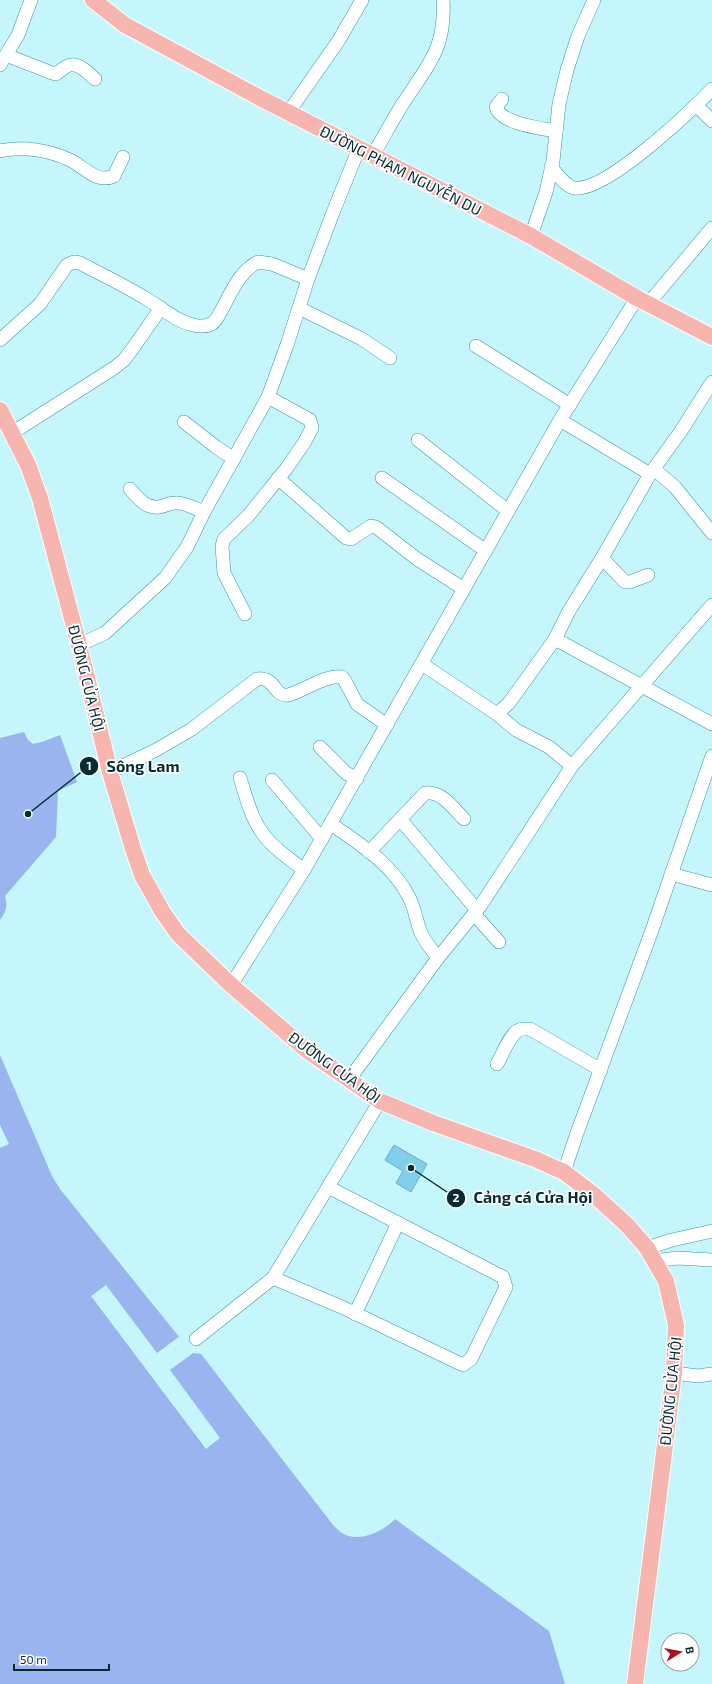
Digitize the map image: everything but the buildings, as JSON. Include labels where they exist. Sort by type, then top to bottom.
[{"type":"main road","name":"ĐƯỜNG PHẠM NGUYỄN DU","points":[[93,0],[125,24],[288,113],[532,236],[643,301],[712,337]]},
{"type":"main road","name":"ĐƯỜNG CỬA HỘI","points":[[0,410],[28,465],[40,498],[79,645],[109,767],[133,849],[152,895],[178,934],[231,984],[309,1052],[348,1081],[380,1101],[433,1123],[535,1159],[564,1172],[579,1183],[627,1225],[650,1255],[666,1281],[676,1326],[674,1373],[635,1684]]},
{"type":"street","points":[[31,0],[18,35],[3,60],[56,74],[69,65],[73,65],[80,67],[95,79]]},
{"type":"street","points":[[288,113],[339,40],[362,0]]},
{"type":"street","points":[[79,645],[106,633],[165,578],[187,547],[204,512],[268,397],[308,279],[332,215],[366,152],[402,106],[435,54],[443,28],[443,0]]},
{"type":"street","points":[[532,236],[552,167],[559,104],[567,70],[578,36],[594,0]]},
{"type":"street","points":[[552,167],[565,183],[572,188],[588,187],[617,171],[696,105],[712,89]]},
{"type":"street","points":[[502,99],[496,107],[498,112],[511,121],[556,131]]},
{"type":"street","points":[[696,105],[712,121]]},
{"type":"street","points":[[0,151],[26,148],[58,155],[70,160],[101,179],[108,179],[114,176],[124,157]]},
{"type":"street","points":[[231,984],[304,870],[331,824],[570,404],[643,301],[712,228]]},
{"type":"street","points":[[0,340],[40,304],[62,271],[70,263],[74,262],[146,298],[181,322],[205,327],[216,320],[242,276],[248,268],[258,262],[272,264],[308,279]]},
{"type":"street","points":[[12,432],[114,368],[124,360],[161,308]]},
{"type":"street","points":[[299,308],[362,340],[390,358]]},
{"type":"street","points":[[476,346],[570,404]]},
{"type":"street","points":[[497,714],[509,703],[555,639],[569,611],[602,558],[652,471],[681,431],[712,382]]},
{"type":"street","points":[[245,614],[224,573],[222,546],[224,539],[248,516],[304,443],[312,428],[310,420],[268,397]]},
{"type":"street","points":[[560,420],[652,471],[675,487],[712,533]]},
{"type":"street","points":[[184,422],[216,447],[234,458]]},
{"type":"street","points":[[418,440],[508,512]]},
{"type":"street","points":[[278,478],[346,538],[351,539],[371,526],[376,527],[417,559],[464,589]]},
{"type":"street","points":[[382,478],[486,551]]},
{"type":"street","points":[[130,490],[149,506],[158,507],[170,502],[180,503],[204,512]]},
{"type":"street","points":[[602,558],[625,582],[630,582],[648,575]]},
{"type":"street","points":[[348,1081],[438,958],[475,912],[508,865],[572,766],[712,605]]},
{"type":"street","points":[[555,639],[712,724]]},
{"type":"street","points":[[422,664],[497,714],[516,730],[549,747],[572,766]]},
{"type":"street","points":[[109,767],[156,750],[192,729],[257,679],[266,679],[270,681],[279,693],[288,695],[333,678],[342,677],[356,704],[387,725]]},
{"type":"street","points":[[320,747],[346,772],[357,779]]},
{"type":"street","points":[[564,1172],[712,756]]},
{"type":"street","points":[[240,778],[256,824],[268,841],[304,870]]},
{"type":"street","points":[[272,780],[322,839]]},
{"type":"street","points":[[370,852],[425,793],[432,792],[440,795],[464,819]]},
{"type":"street","points":[[400,819],[499,942]]},
{"type":"street","points":[[331,824],[370,852],[399,880],[410,899],[421,934],[428,946],[438,958]]},
{"type":"street","points":[[671,874],[712,885]]},
{"type":"street","points":[[497,1064],[513,1036],[518,1030],[523,1028],[530,1029],[601,1070]]},
{"type":"street","points":[[196,1339],[273,1278],[380,1101]]},
{"type":"street","points":[[273,1278],[356,1314],[463,1365],[471,1359],[506,1287],[503,1277],[328,1187]]},
{"type":"street","points":[[356,1314],[398,1223]]},
{"type":"street","points":[[650,1255],[672,1240],[712,1231]]},
{"type":"street","points":[[650,1255],[712,1260]]},
{"type":"street","points":[[674,1373],[698,1376],[712,1374]]},
{"type":"water","points":[[24,732],[28,740],[33,744],[60,735],[77,782],[58,791],[56,837],[5,896],[6,909],[0,920],[0,738]]},
{"type":"water","points":[[0,1055],[52,1176],[60,1189],[192,1353],[201,1354],[333,1525],[340,1532],[349,1536],[362,1537],[386,1527],[395,1519],[549,1631],[565,1684],[0,1684]]},
{"type":"pier","points":[[0,1125],[9,1144],[0,1148]]},
{"type":"pier","points":[[106,1285],[157,1353],[180,1336],[193,1353],[170,1370],[220,1438],[206,1449],[91,1296]]},
{"type":"place","name":"Sông Lam","points":[[28,814]]},
{"type":"place","name":"Cảng cá Cửa Hội","points":[[411,1168]]}]
